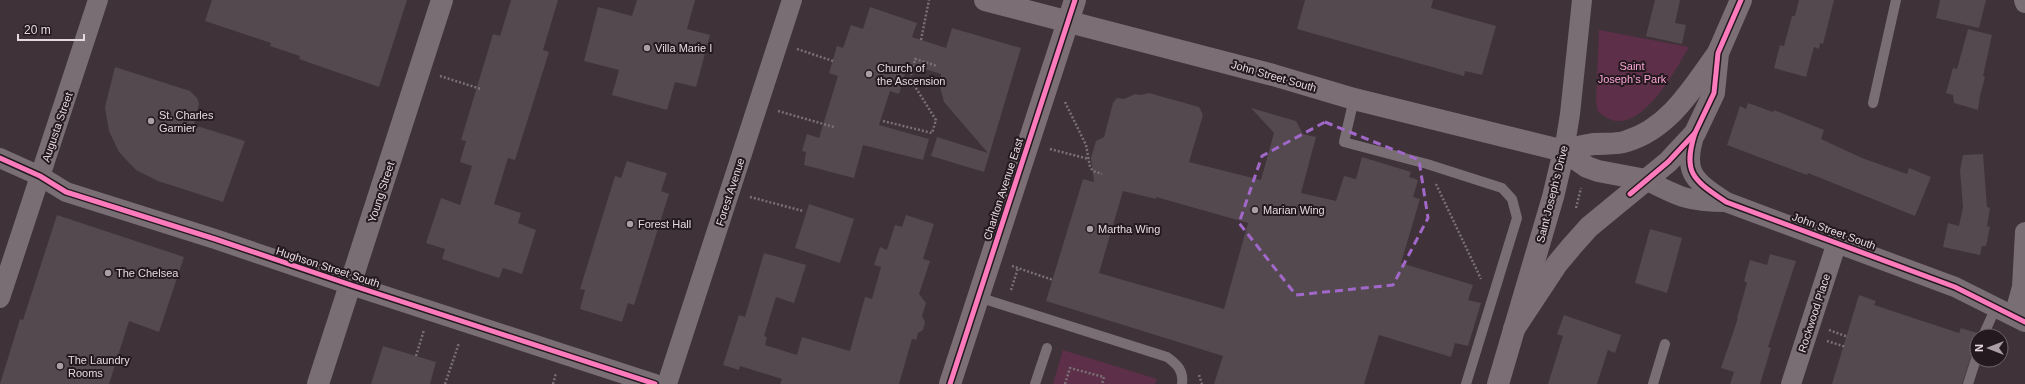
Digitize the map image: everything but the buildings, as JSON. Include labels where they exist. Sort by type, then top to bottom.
[{"type":"main road","name":"John Street South","points":[[985,0],[1273,75],[1354,99],[1564,150],[1587,167],[1598,172],[1646,180]]},
{"type":"main road","name":"Charlton Avenue East","points":[[950,384],[1075,0]]},
{"type":"main road","points":[[1514,329],[1557,264],[1589,227],[1668,162],[1695,133],[1714,93],[1718,53],[1741,0]]},
{"type":"main road","name":"John Street South","points":[[1564,150],[1595,144],[1611,145],[1626,142],[1652,130],[1666,119],[1681,103],[1718,53]]},
{"type":"main road","name":"Saint Joseph's Drive","points":[[1498,384],[1553,197],[1564,150]]},
{"type":"street","name":"Augusta Street","points":[[0,298],[98,0]]},
{"type":"street","name":"Young Street","points":[[318,384],[442,0]]},
{"type":"street","name":"Forest Avenue","points":[[667,384],[792,0]]},
{"type":"street","name":"Saint Joseph's Drive","points":[[1564,150],[1570,114],[1582,0]]},
{"type":"street","name":"John Street South","points":[[1695,133],[1689,156],[1694,176],[1700,184],[1726,202],[1955,287],[1996,306],[2019,319]]},
{"type":"street","name":"Hughson Street South","points":[[0,158],[40,176],[66,192],[215,239],[465,323],[655,384]]},
{"type":"street","name":"John Street South","points":[[1646,180],[1687,200],[1701,202],[1726,202]]},
{"type":"street","points":[[2019,319],[2025,232]]},
{"type":"street","name":"Rockwood Place","points":[[1791,384],[1837,242]]},
{"type":"lane","points":[[1873,103],[1896,0]]},
{"type":"lane","points":[[1354,99],[1344,142],[1428,164],[1502,188],[1512,199],[1517,218],[1466,384]]},
{"type":"lane","points":[[978,297],[1167,356],[1178,365],[1183,377],[1182,384]]},
{"type":"lane","points":[[1986,328],[1996,306]]},
{"type":"lane","points":[[1653,384],[1665,344]]},
{"type":"lane","points":[[1035,384],[1047,348]]},
{"type":"lane","points":[[1968,384],[1973,368]]},
{"type":"path","points":[[921,40],[929,0]]},
{"type":"path","points":[[809,53],[833,61]]},
{"type":"path","points":[[883,121],[932,133],[936,120],[914,85],[909,84],[915,58],[937,66]]},
{"type":"path","points":[[420,69],[481,89]]},
{"type":"path","points":[[1051,75],[1086,145],[1090,168],[1093,171],[1102,174]]},
{"type":"path","points":[[758,106],[834,127]]},
{"type":"path","points":[[1028,143],[1089,159]]},
{"type":"path","points":[[1433,178],[1481,278],[1479,284]]},
{"type":"path","points":[[1575,212],[1582,183]]},
{"type":"path","points":[[730,191],[803,211]]},
{"type":"path","points":[[991,259],[1053,280]]},
{"type":"path","points":[[416,356],[430,311]]},
{"type":"path","points":[[445,384],[465,323]]},
{"type":"path","points":[[1827,330],[1848,337]]},
{"type":"path","points":[[1824,340],[1846,347]]},
{"type":"path","points":[[1065,384],[1070,368],[1104,378],[1102,384]]},
{"type":"highlighted area","points":[[1325,122],[1419,160],[1428,218],[1393,285],[1296,295],[1239,223],[1262,156]]},
{"type":"green space","name":"Saint Joseph's Park","points":[[1599,30],[1689,47],[1660,93],[1640,113],[1629,119],[1615,121],[1598,112],[1596,101]]},
{"type":"green space","points":[[1063,350],[1157,379],[1155,384],[1053,384]]},
{"type":"cycle path","points":[[950,384],[1075,0]]},
{"type":"cycle path","points":[[1630,194],[1668,162],[1695,133],[1714,93],[1718,53],[1741,0]]},
{"type":"cycle path","points":[[1695,133],[1690,158],[1694,175],[1706,188],[1726,202],[1955,287],[2025,322]]},
{"type":"cycle path","points":[[0,158],[40,176],[66,192],[215,239],[655,384]]},
{"type":"place","name":"Villa Marie I","points":[[647,48]]},
{"type":"place","name":"Church of the Ascension","points":[[869,74]]},
{"type":"place","name":"St. Charles Garnier","points":[[151,121]]},
{"type":"place","name":"Marian Wing","points":[[1255,210]]},
{"type":"place","name":"Forest Hall","points":[[630,224]]},
{"type":"place","name":"Martha Wing","points":[[1090,229]]},
{"type":"place","name":"The Chelsea","points":[[108,273]]},
{"type":"place","name":"The Laundry Rooms","points":[[60,366]]}]
